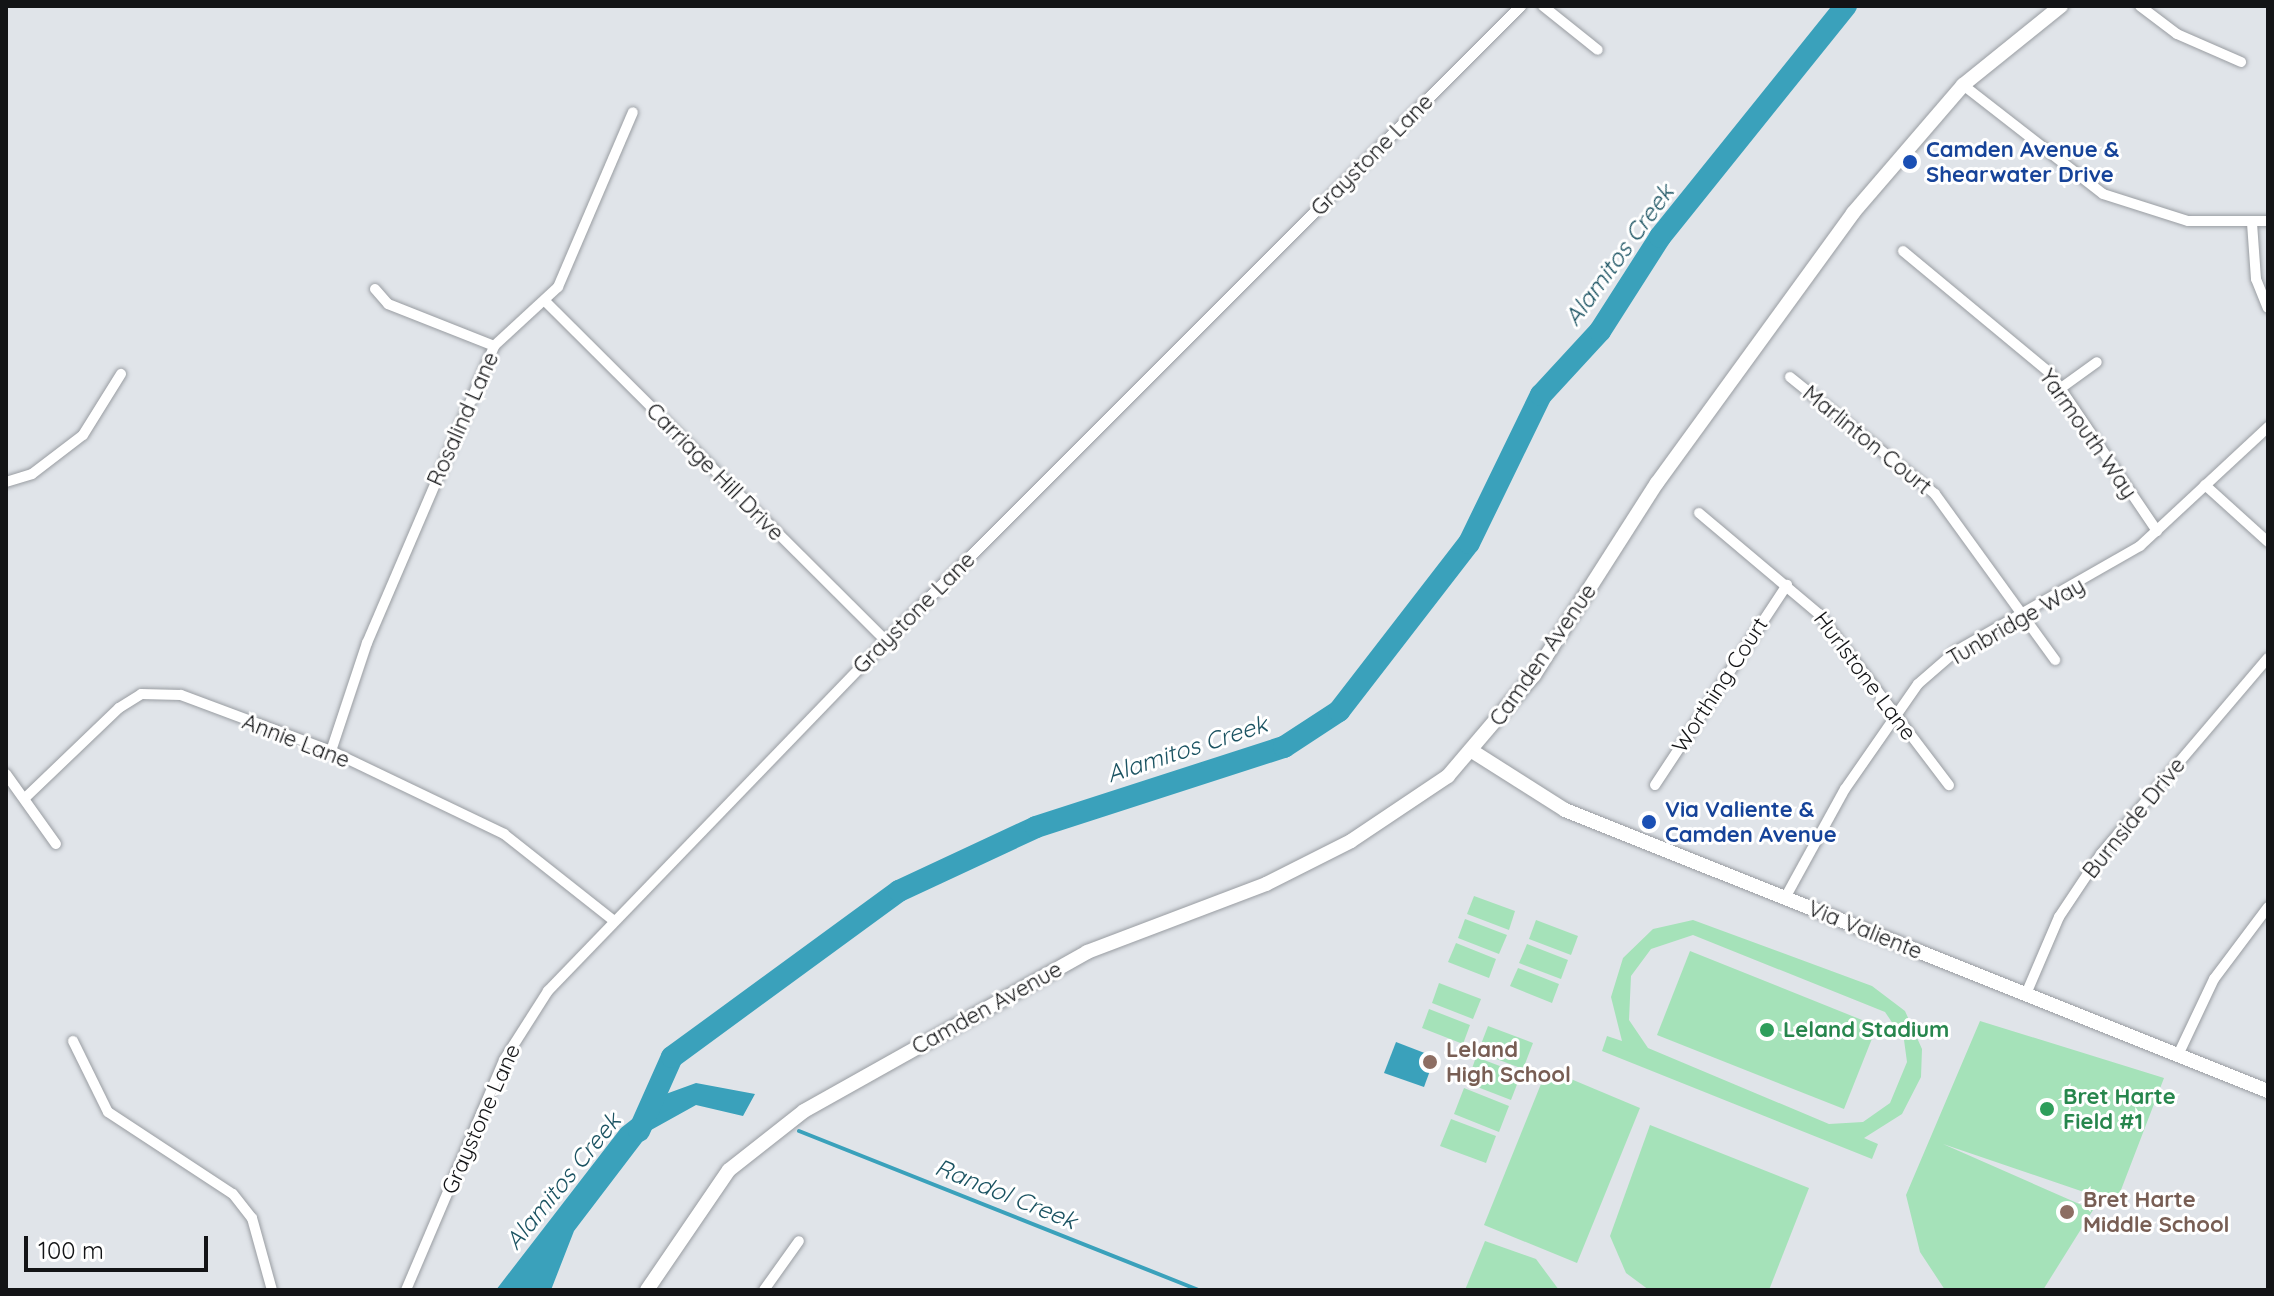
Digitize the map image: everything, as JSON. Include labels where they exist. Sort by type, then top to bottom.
[{"type":"street","name":"Graystone Lane","points":[[406,1290],[504,1060],[548,991],[886,641],[1521,6]]},
{"type":"street","points":[[1543,6],[1598,50]]},
{"type":"street","name":"Camden Avenue","points":[[647,1290],[729,1170],[804,1111],[1087,952],[1266,884],[1351,841],[1435,788],[1472,751],[1534,675],[1750,348],[1853,213],[1963,85],[2061,6]]},
{"type":"street","points":[[2140,6],[2177,34],[2241,62]]},
{"type":"street","points":[[1963,85],[2103,194],[2170,218],[2252,223],[2268,221]]},
{"type":"street","points":[[546,302],[633,112]]},
{"type":"street","points":[[2252,223],[2256,279],[2268,308]]},
{"type":"street","name":"Yarmouth Way","points":[[1903,251],[2061,388],[2157,531]]},
{"type":"street","points":[[375,289],[388,304],[494,346]]},
{"type":"street","name":"Carriage Hill Drive","points":[[546,302],[886,641]]},
{"type":"street","name":"Rosalind Lane","points":[[331,751],[367,643],[494,346],[512,323],[546,302]]},
{"type":"street","points":[[2061,388],[2097,362]]},
{"type":"street","points":[[6,482],[32,474],[83,435],[121,374]]},
{"type":"street","name":"Marlinton Court","points":[[1790,377],[1935,494],[2055,660]]},
{"type":"street","name":"Tunbridge Way","points":[[1785,898],[1893,716],[1956,651],[2104,571],[2157,531],[2268,427]]},
{"type":"street","points":[[2205,485],[2268,542]]},
{"type":"street","name":"Hurlstone Lane","points":[[1699,513],[1819,614],[1893,716],[1949,785]]},
{"type":"street","name":"Worthing Court","points":[[1655,785],[1787,585]]},
{"type":"street","name":"Burnside Drive","points":[[2026,994],[2059,917],[2101,854],[2268,658]]},
{"type":"street","name":"Annie Lane","points":[[25,798],[141,694],[181,695],[331,751],[504,834],[614,921]]},
{"type":"street","name":"Via Valiente","points":[[1472,751],[1565,810],[2268,1091]]},
{"type":"street","points":[[6,774],[56,844]]},
{"type":"street","points":[[2178,1055],[2214,979],[2268,907]]},
{"type":"street","points":[[73,1041],[108,1112],[233,1194],[252,1218],[272,1290]]},
{"type":"street","points":[[764,1290],[799,1241]]},
{"type":"green space","points":[[1474,896],[1515,911],[1509,930],[1467,914]]},
{"type":"green space","points":[[1465,919],[1507,935],[1499,954],[1458,938]]},
{"type":"green space","points":[[1536,920],[1578,936],[1571,955],[1529,939]]},
{"type":"green space","points":[[1693,920],[1872,986],[1905,1011],[1922,1049],[1921,1077],[1902,1114],[1864,1138],[1878,1144],[1872,1159],[1602,1051],[1607,1036],[1622,1041],[1611,997],[1623,958],[1653,929]],"holes":[[[1693,935],[1885,1012],[1904,1040],[1907,1062],[1890,1103],[1863,1122],[1829,1124],[1648,1048],[1629,1020],[1631,976],[1651,949]]]},
{"type":"green space","points":[[1456,943],[1496,959],[1489,978],[1448,962]]},
{"type":"green space","points":[[1527,944],[1568,960],[1561,979],[1519,963]]},
{"type":"green space","name":"Leland Stadium","points":[[1690,951],[1877,1026],[1844,1109],[1657,1035]]},
{"type":"green space","points":[[1518,968],[1559,984],[1552,1003],[1510,986]]},
{"type":"green space","points":[[1439,983],[1481,999],[1473,1019],[1432,1003]]},
{"type":"green space","points":[[1429,1009],[1470,1025],[1463,1044],[1422,1028]]},
{"type":"green space","points":[[1980,1021],[2164,1078],[2116,1203],[1943,1144],[2093,1210],[2043,1290],[1945,1290],[1920,1252],[1906,1195]]},
{"type":"green space","points":[[1488,1026],[1533,1043],[1523,1069],[1478,1052]]},
{"type":"green space","points":[[1476,1057],[1521,1074],[1511,1100],[1467,1083]]},
{"type":"green space","points":[[1547,1069],[1640,1108],[1577,1263],[1484,1225]]},
{"type":"green space","points":[[1464,1088],[1509,1106],[1499,1132],[1454,1114]]},
{"type":"green space","points":[[1451,1119],[1496,1136],[1486,1163],[1440,1146]]},
{"type":"green space","points":[[1650,1125],[1809,1188],[1769,1290],[1649,1290],[1626,1273],[1610,1236]]},
{"type":"green space","points":[[1485,1241],[1536,1259],[1559,1290],[1465,1290]]},
{"type":"water","points":[[1396,1042],[1435,1057],[1424,1087],[1384,1073]]},
{"type":"water","points":[[696,1083],[755,1094],[743,1116],[696,1105],[651,1130],[574,1231],[551,1290],[496,1290],[621,1128],[663,1095]]},
{"type":"waterway","name":"Alamitos Creek","points":[[639,1131],[672,1057],[899,891],[1036,827],[1284,747],[1339,711],[1469,543],[1541,395],[1600,331],[1660,237],[1846,6]]},
{"type":"waterway","name":"Randol Creek","points":[[799,1131],[1199,1290]]},
{"type":"place","name":"Camden Avenue & Shearwater Drive","points":[[1910,162]]},
{"type":"place","name":"Via Valiente & Camden Avenue","points":[[1649,822]]},
{"type":"place","name":"Leland Stadium","points":[[1767,1030]]},
{"type":"place","name":"Leland High School","points":[[1430,1062]]},
{"type":"place","name":"Bret Harte Field #1","points":[[2047,1109]]},
{"type":"place","name":"Bret Harte Middle School","points":[[2067,1212]]}]
